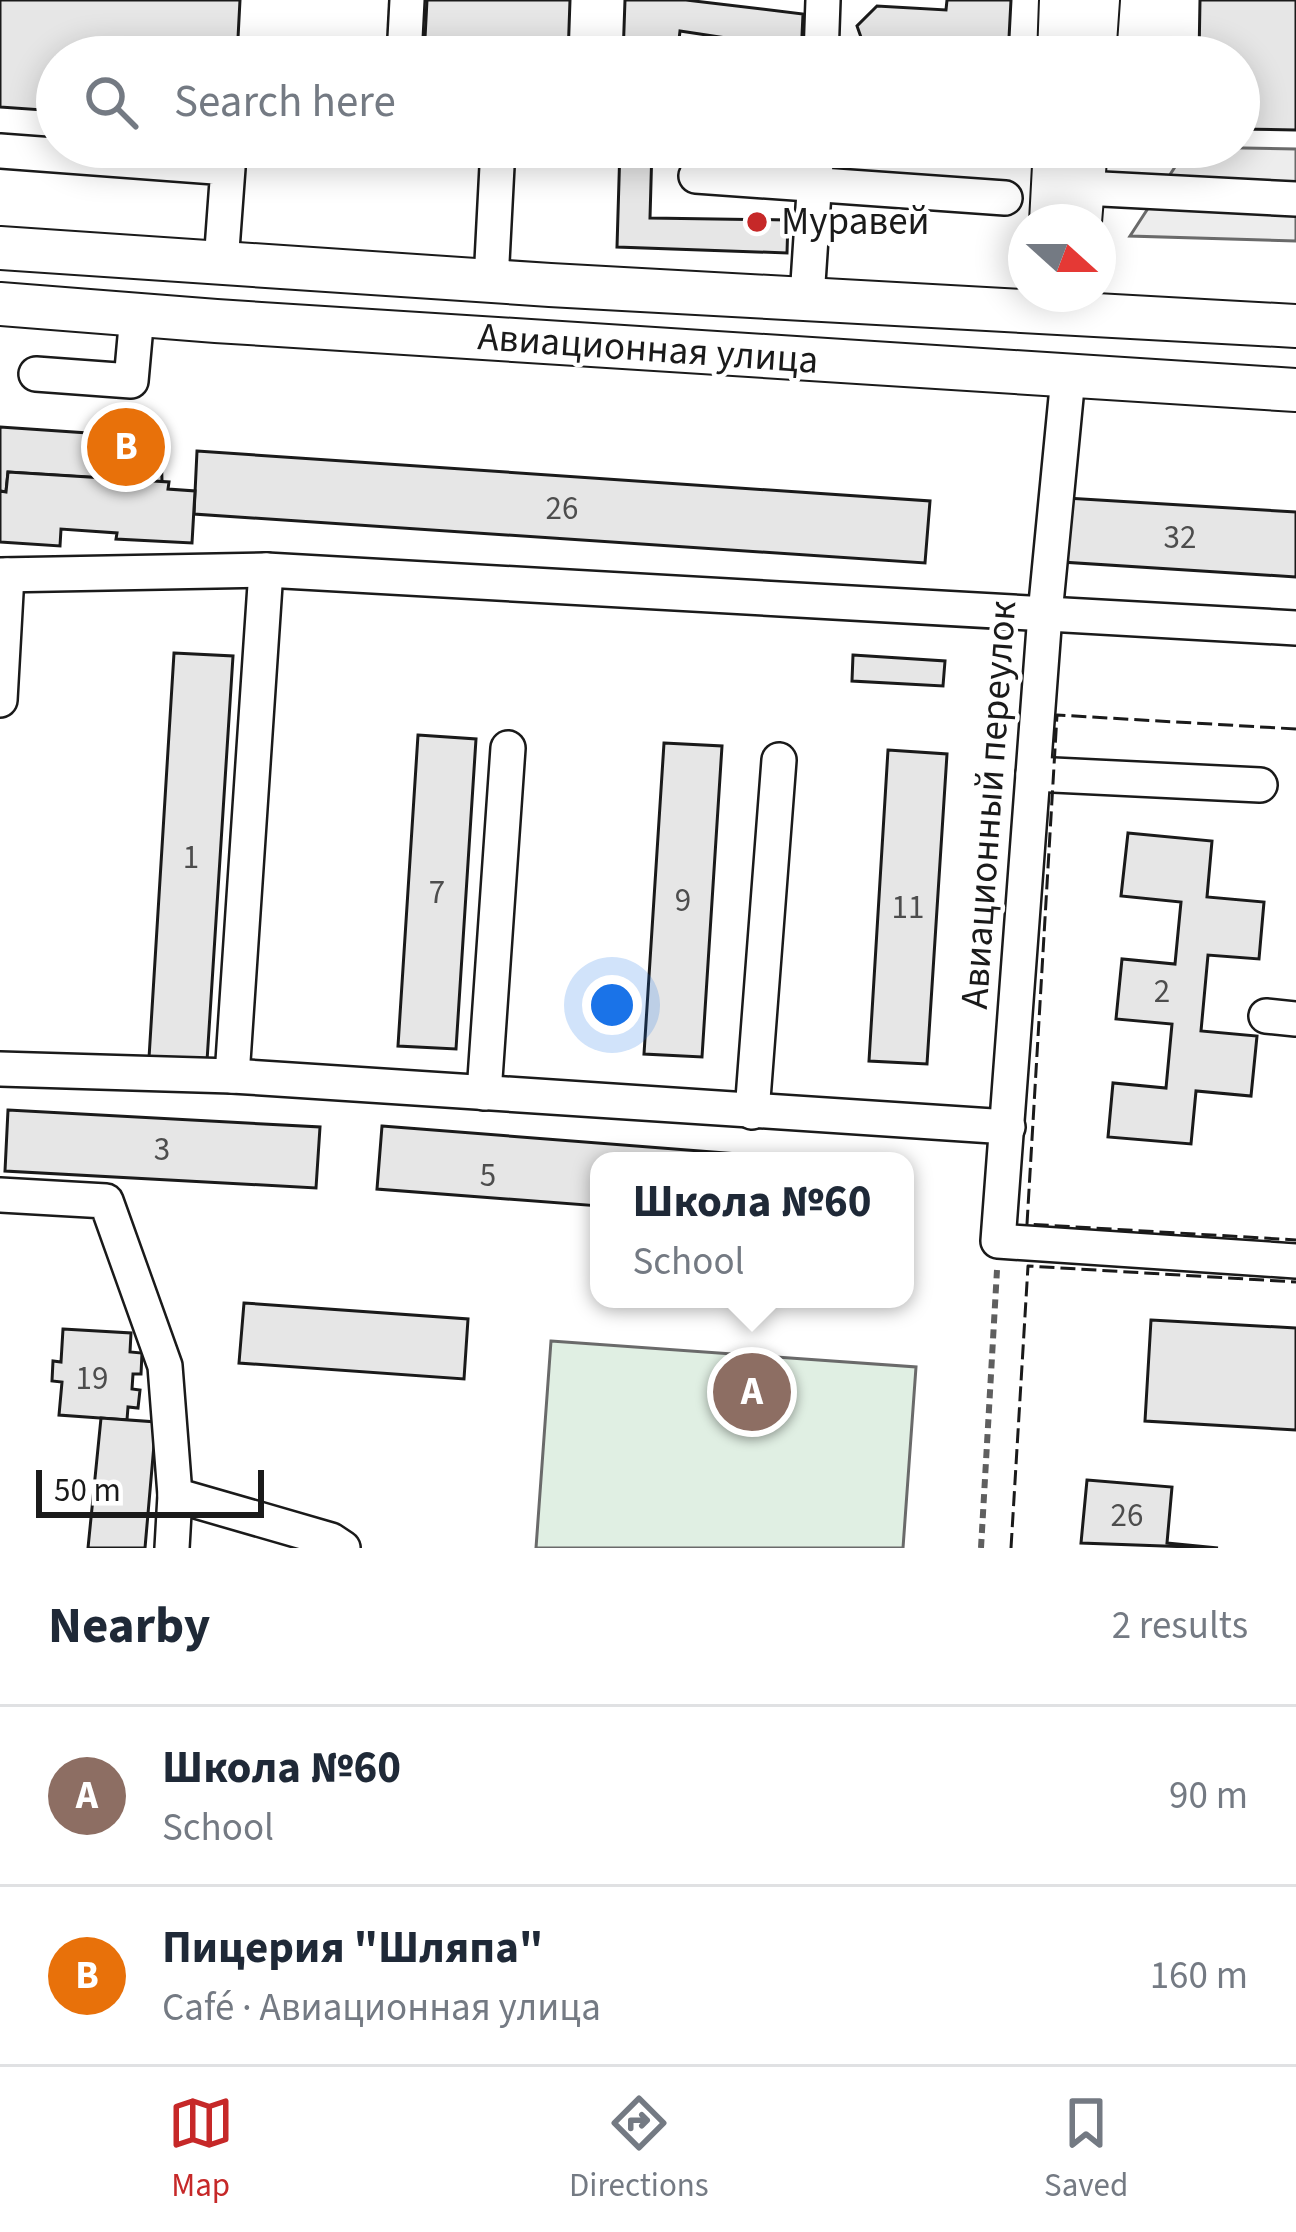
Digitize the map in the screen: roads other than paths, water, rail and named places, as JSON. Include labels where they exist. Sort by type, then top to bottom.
[{"type":"main road","points":[[1060,36],[1061,0]]},
{"type":"main road","points":[[1096,36],[1099,0]]},
{"type":"main road","points":[[1052,204],[1054,168]]},
{"type":"main road","name":"Авиационная улица","points":[[0,248],[807,298],[1008,302]]},
{"type":"main road","name":"Авиационная улица","points":[[0,304],[1296,390]]},
{"type":"main road","name":"Авиационная улица","points":[[1116,309],[1296,326]]},
{"type":"main road","points":[[1060,312],[1068,376]]},
{"type":"street","points":[[405,36],[407,0]]},
{"type":"street","points":[[821,36],[823,0]]},
{"type":"street","points":[[0,151],[36,154]]},
{"type":"street","points":[[221,263],[228,168]]},
{"type":"street","points":[[491,281],[497,168]]},
{"type":"street","points":[[807,298],[816,168]]},
{"type":"street","points":[[696,176],[1005,197]]},
{"type":"street","points":[[1083,186],[1296,199]]},
{"type":"street","points":[[36,374],[131,381],[137,315]]},
{"type":"street","name":"Авиационный переулок","points":[[1068,376],[1045,614],[998,1241],[1296,1261]]},
{"type":"street","points":[[232,1076],[266,570]]},
{"type":"street","points":[[0,700],[3,575],[266,570],[1296,628]]},
{"type":"street","points":[[484,1093],[508,748]]},
{"type":"street","points":[[752,1112],[778,760]]},
{"type":"street","points":[[1033,774],[1261,785]]},
{"type":"street","points":[[0,1069],[232,1076],[1008,1127]]},
{"type":"street","points":[[0,1223],[1,1195],[106,1201],[165,1366],[175,1496],[172,1548]]},
{"type":"street","points":[[175,1496],[332,1540],[343,1548]]},
{"type":"place","name":"Муравей","points":[[757,222]]},
{"type":"place","name":"Пицерия \"Шляпа\"","points":[[126,447]]},
{"type":"place","name":"Школа №60","points":[[752,1392]]}]
